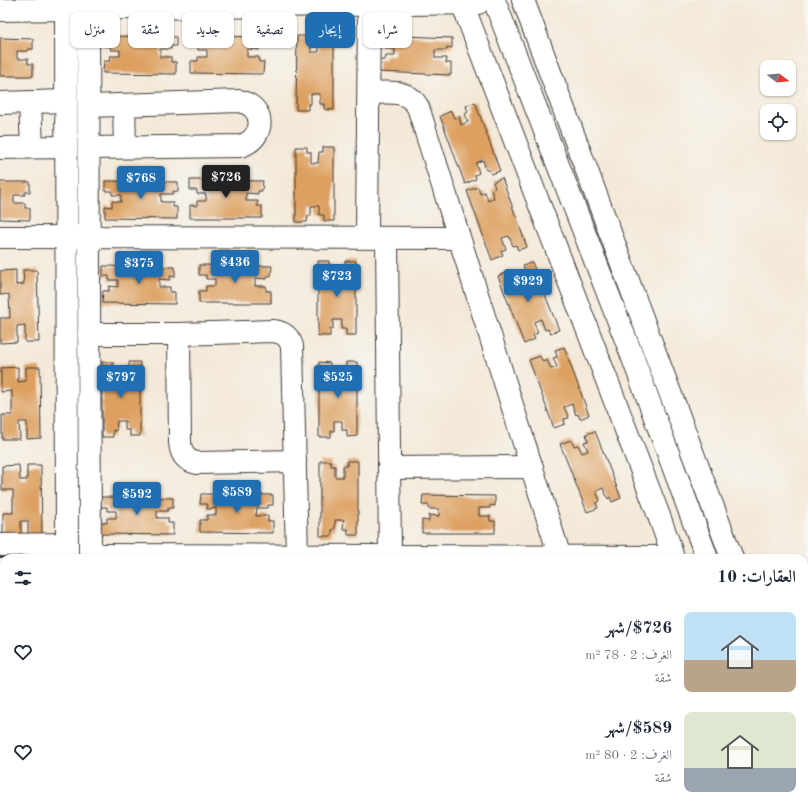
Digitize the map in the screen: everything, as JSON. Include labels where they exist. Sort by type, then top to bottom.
[{"type":"street","points":[[524,0],[731,554]]},
{"type":"street","points":[[0,10],[494,2],[630,353],[705,554]]},
{"type":"street","points":[[462,3],[659,516],[671,554]]},
{"type":"street","points":[[369,5],[369,94],[389,468],[390,554]]},
{"type":"street","points":[[88,9],[90,554]]},
{"type":"street","points":[[0,545],[67,551],[66,10]]},
{"type":"street","points":[[369,94],[399,92],[405,94],[415,101],[420,112],[559,554]]},
{"type":"street","points":[[0,102],[66,101]]},
{"type":"street","points":[[89,106],[240,101],[247,103],[254,108],[260,123],[254,138],[241,146],[89,148]]},
{"type":"street","points":[[30,102],[32,147]]},
{"type":"street","points":[[124,105],[125,148]]},
{"type":"street","points":[[0,148],[66,147]]},
{"type":"street","points":[[0,237],[459,238]]},
{"type":"street","points":[[89,334],[179,334],[274,330],[286,335],[292,346],[297,554]]},
{"type":"street","points":[[179,334],[180,443],[183,454],[187,459],[198,464],[295,461]]},
{"type":"street","points":[[389,468],[532,467]]},
{"type":"building","points":[[120,36],[128,36],[128,48],[171,48],[160,49],[160,57],[171,57],[171,62],[176,62],[176,74],[103,73],[104,61],[111,61],[110,56],[120,56],[120,50],[111,50],[110,48],[120,48]]},
{"type":"building","points":[[297,36],[305,36],[305,48],[311,48],[311,52],[319,52],[319,48],[334,48],[334,110],[324,109],[324,104],[320,104],[320,94],[311,94],[311,104],[308,104],[308,110],[296,110]]},
{"type":"building","points":[[412,36],[452,38],[452,48],[447,47],[447,50],[435,50],[435,58],[447,58],[446,63],[451,63],[451,75],[378,72],[379,60],[385,60],[386,56],[395,56],[395,49],[386,49],[412,48]]},
{"type":"building","points":[[174,37],[176,37],[176,46],[174,46]]},
{"type":"building","points":[[234,37],[242,37],[242,48],[259,48],[259,50],[247,49],[247,57],[259,57],[259,62],[264,62],[263,74],[191,73],[191,61],[198,61],[198,57],[207,57],[207,50],[198,50],[198,48],[234,48]]},
{"type":"building","points":[[0,38],[33,39],[33,49],[28,49],[28,51],[17,51],[17,59],[28,59],[28,64],[33,64],[33,76],[0,76]]},
{"type":"building","points":[[475,102],[500,171],[491,174],[489,170],[486,170],[483,160],[476,163],[479,173],[475,175],[476,179],[465,184],[440,116],[451,111],[454,118],[459,116],[461,125],[468,122],[465,114],[468,112],[466,106]]},
{"type":"building","points":[[296,147],[307,147],[307,152],[311,152],[311,163],[318,163],[319,152],[323,152],[323,147],[334,147],[334,221],[324,221],[324,215],[319,215],[319,206],[311,206],[311,216],[308,216],[307,222],[296,222]]},
{"type":"building","points":[[502,178],[527,247],[518,250],[516,245],[513,246],[509,236],[502,238],[506,249],[501,251],[503,255],[492,260],[467,191],[478,187],[480,194],[485,192],[488,201],[494,198],[491,190],[495,188],[493,182]]},
{"type":"building","points":[[190,180],[263,181],[262,191],[258,191],[258,194],[246,193],[246,201],[258,201],[257,206],[262,206],[262,218],[190,218],[190,205],[197,206],[197,201],[206,201],[206,194],[197,194],[197,190],[190,190]]},
{"type":"building","points":[[105,181],[178,182],[178,192],[173,191],[173,194],[161,194],[161,202],[173,202],[173,207],[177,207],[177,219],[105,218],[105,206],[112,207],[112,201],[121,202],[121,195],[112,195],[112,191],[105,191]]},
{"type":"building","points":[[0,182],[30,182],[30,192],[25,192],[25,195],[14,195],[14,203],[25,203],[25,208],[30,208],[30,220],[0,219]]},
{"type":"building","points":[[318,261],[329,261],[329,265],[333,265],[333,277],[341,277],[341,266],[345,266],[345,261],[356,261],[356,335],[346,335],[346,329],[341,329],[342,320],[333,320],[333,329],[330,329],[330,336],[318,336]]},
{"type":"building","points":[[532,262],[559,330],[550,333],[548,329],[545,330],[541,319],[534,322],[538,333],[533,335],[535,339],[524,344],[498,276],[509,271],[511,278],[516,276],[519,285],[525,282],[522,274],[526,272],[523,266]]},
{"type":"building","points":[[199,265],[272,266],[271,276],[267,276],[267,279],[255,278],[255,286],[266,286],[266,291],[271,291],[271,303],[199,303],[199,291],[206,291],[206,286],[215,286],[215,279],[206,279],[206,275],[199,275]]},
{"type":"building","points":[[103,266],[175,267],[175,277],[170,276],[170,280],[159,279],[159,287],[170,287],[170,292],[175,292],[175,304],[102,303],[103,291],[109,291],[109,286],[118,287],[118,280],[109,280],[109,276],[103,276]]},
{"type":"building","points":[[16,270],[16,285],[24,284],[23,270],[37,270],[39,342],[25,342],[25,325],[17,326],[17,342],[0,343],[0,318],[10,318],[9,294],[0,295],[0,271]]},
{"type":"building","points":[[564,347],[589,415],[580,419],[578,414],[576,415],[572,404],[564,407],[569,418],[564,419],[565,424],[554,428],[529,360],[540,356],[543,362],[547,360],[551,369],[557,367],[553,358],[557,357],[555,350]]},
{"type":"building","points":[[102,362],[113,362],[113,367],[116,367],[116,378],[124,378],[124,367],[129,367],[129,362],[140,362],[140,436],[130,436],[130,430],[125,430],[125,421],[117,421],[116,431],[113,430],[113,437],[102,437]]},
{"type":"building","points":[[319,362],[330,363],[330,367],[334,367],[334,378],[342,378],[342,367],[346,367],[346,362],[357,362],[357,436],[347,437],[347,430],[342,430],[342,421],[334,421],[334,431],[331,431],[331,437],[319,437]]},
{"type":"building","points":[[18,367],[18,382],[26,381],[26,367],[40,367],[41,438],[27,439],[27,422],[19,422],[20,439],[2,439],[2,415],[12,415],[12,391],[1,392],[1,368]]},
{"type":"building","points":[[595,431],[621,498],[612,502],[610,497],[608,499],[603,488],[596,491],[600,501],[596,503],[598,508],[587,512],[560,444],[571,440],[574,446],[578,445],[582,453],[588,451],[584,442],[588,441],[586,434]]},
{"type":"building","points":[[320,461],[331,461],[331,466],[335,466],[335,477],[343,477],[343,466],[347,466],[347,461],[358,461],[358,535],[348,535],[348,529],[343,529],[344,520],[335,520],[335,529],[332,530],[332,536],[320,536]]},
{"type":"building","points":[[19,465],[20,480],[27,480],[27,465],[41,465],[42,537],[28,537],[28,521],[21,521],[21,537],[3,538],[3,513],[13,513],[13,490],[2,490],[2,466]]},
{"type":"building","points":[[201,494],[273,495],[273,505],[268,505],[268,508],[257,508],[256,516],[268,516],[268,521],[273,521],[273,533],[200,532],[200,520],[207,520],[207,515],[216,515],[216,508],[207,509],[207,504],[200,504]]},
{"type":"building","points":[[423,495],[495,496],[495,506],[490,505],[490,508],[479,508],[479,516],[490,516],[490,521],[495,521],[495,533],[422,533],[422,520],[429,521],[429,515],[439,516],[439,509],[429,509],[429,505],[422,505]]},
{"type":"building","points":[[101,497],[173,498],[173,508],[168,508],[168,511],[157,511],[157,518],[168,518],[168,523],[173,523],[173,535],[100,534],[100,522],[107,523],[107,518],[116,518],[116,511],[107,511],[107,507],[101,507]]}]
